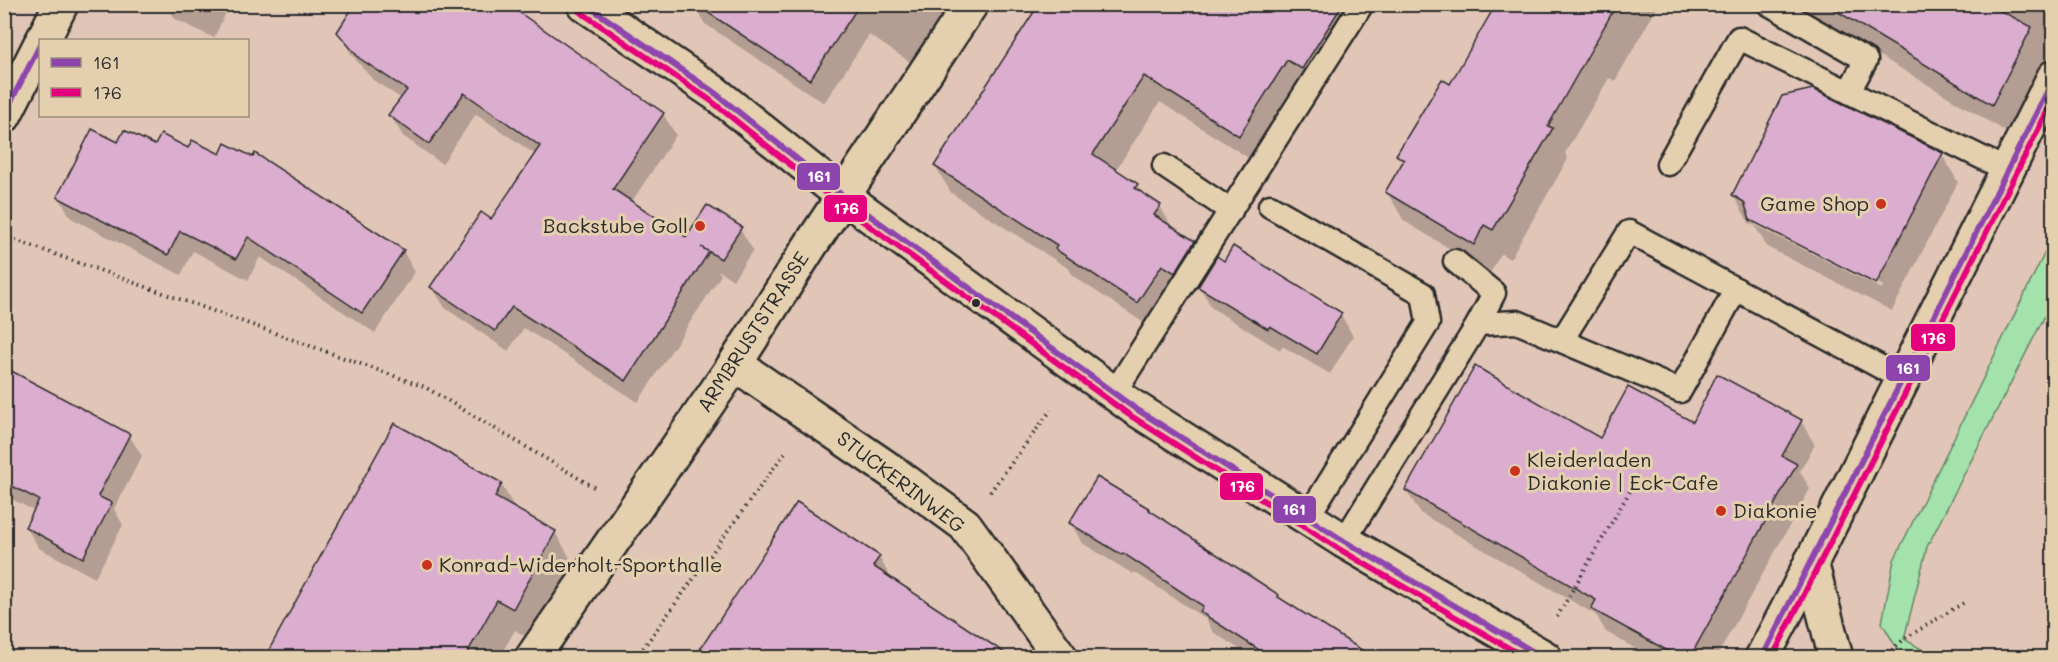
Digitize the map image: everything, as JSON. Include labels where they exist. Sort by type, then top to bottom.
[{"type":"street","points":[[44,39],[61,4]]},
{"type":"street","points":[[584,4],[715,93],[843,196],[1133,407],[1344,541],[1541,655]]},
{"type":"street","name":"ARMBRUSTSTRASSE","points":[[532,657],[735,364],[971,4]]},
{"type":"street","points":[[4,116],[39,47]]},
{"type":"street","points":[[1762,657],[2054,77]]},
{"type":"street","name":"STUCKERINWEG","points":[[735,364],[894,473],[965,525],[1061,657]]},
{"type":"street","points":[[1811,562],[1836,657]]},
{"type":"lane","points":[[1114,393],[1362,4]]},
{"type":"lane","points":[[1769,4],[1866,60],[1849,91]]},
{"type":"lane","points":[[1668,164],[1739,38],[2007,170]]},
{"type":"lane","points":[[1164,166],[1232,211]]},
{"type":"lane","points":[[1270,206],[1423,294],[1428,323],[1307,518]]},
{"type":"lane","points":[[1562,340],[1629,231],[1903,379]]},
{"type":"lane","points":[[1344,541],[1478,324],[1494,293],[1455,261]]},
{"type":"lane","points":[[1478,324],[1517,322],[1680,391],[1736,289]]},
{"type":"path","points":[[4,236],[425,387],[633,511]]},
{"type":"path","points":[[965,525],[1051,410]]},
{"type":"path","points":[[636,657],[811,416]]},
{"type":"path","points":[[1541,655],[1641,472]]},
{"type":"path","points":[[1883,657],[1904,639],[1965,602]]},
{"type":"green space","points":[[2053,236],[2053,300],[1927,547],[1904,639],[1935,657],[1902,657],[1882,623],[1894,560]]},
{"type":"building","points":[[355,4],[507,4],[664,113],[613,189],[686,237],[707,205],[742,227],[721,259],[701,247],[709,252],[626,381],[512,307],[495,331],[430,287],[481,212],[491,219],[540,146],[464,93],[429,144],[388,115],[407,90],[359,58],[337,32]]},
{"type":"building","points":[[695,4],[860,4],[810,80]]},
{"type":"building","points":[[1039,4],[1343,4],[1302,69],[1287,60],[1239,136],[1144,76],[1093,154],[1138,184],[1135,188],[1161,205],[1154,215],[1195,241],[1175,273],[1162,265],[1137,303],[1055,249],[1057,245],[934,166]]},
{"type":"building","points":[[1496,4],[1617,4],[1548,126],[1553,128],[1493,230],[1484,225],[1474,245],[1385,192],[1404,160],[1396,155],[1442,79],[1450,84]]},
{"type":"building","points":[[1825,4],[1988,4],[2032,27],[1992,105]]},
{"type":"building","points":[[1813,89],[1943,153],[1876,284],[1750,220],[1744,202],[1732,195],[1782,96]]},
{"type":"building","points":[[92,129],[118,142],[124,130],[155,145],[161,134],[188,148],[192,140],[220,154],[225,143],[253,157],[255,153],[404,250],[362,313],[248,237],[236,259],[180,231],[168,255],[57,197]]},
{"type":"building","points":[[1233,246],[1342,313],[1317,354],[1270,326],[1268,329],[1198,287],[1217,256],[1224,261]]},
{"type":"building","points":[[1475,366],[1600,438],[1628,387],[1693,422],[1717,374],[1802,420],[1782,456],[1797,464],[1690,657],[1679,657],[1591,609],[1596,600],[1405,490]]},
{"type":"building","points":[[4,367],[130,434],[98,496],[112,503],[83,558],[25,527],[39,500],[4,482]]},
{"type":"building","name":"Konrad-Widerholt-Sporthalle","points":[[394,423],[502,483],[495,497],[556,531],[513,609],[497,600],[465,657],[265,657]]},
{"type":"building","points":[[1097,477],[1150,509],[1279,595],[1278,597],[1373,657],[1270,657],[1200,612],[1203,606],[1123,553],[1122,555],[1069,523]]},
{"type":"building","points":[[797,502],[880,556],[873,566],[1011,657],[695,657]]},
{"type":"transit line","name":"161","points":[[585,4],[715,93],[843,196],[1133,407],[1344,541],[1544,658]]},
{"type":"transit line","name":"176","points":[[579,11],[710,100],[838,203],[1128,414],[1339,549],[1526,658]]},
{"type":"transit line","name":"161","points":[[4,115],[39,47]]},
{"type":"transit line","name":"161","points":[[1762,658],[2054,78]]},
{"type":"transit line","name":"176","points":[[1772,658],[2054,98]]},
{"type":"place","name":"Game Shop","points":[[1881,204]]},
{"type":"place","name":"Backstube Goll","points":[[700,226]]},
{"type":"place","name":"Kleiderladen Diakonie | Eck-Cafe","points":[[1515,471]]},
{"type":"place","name":"Diakonie","points":[[1721,511]]},
{"type":"place","name":"Konrad-Widerholt-Sporthalle","points":[[427,565]]}]
